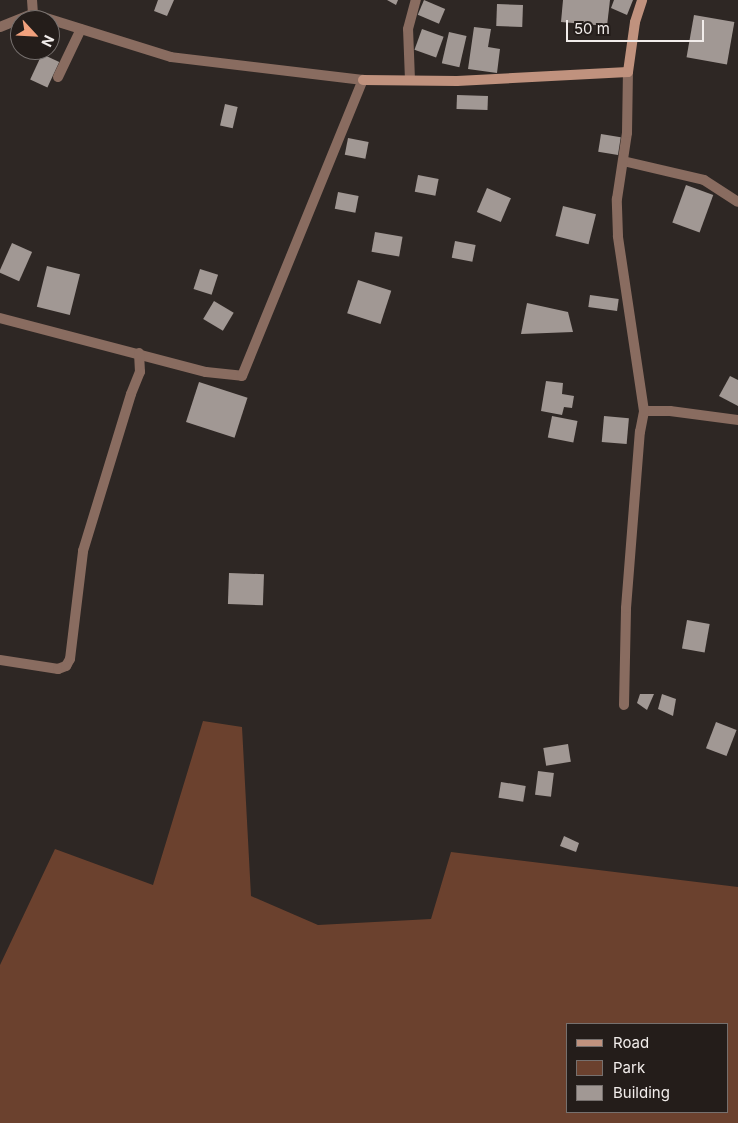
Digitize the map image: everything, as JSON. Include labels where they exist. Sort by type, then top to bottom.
[{"type":"street","points":[[410,80],[408,29],[416,0]]},
{"type":"street","points":[[624,705],[626,608],[640,432],[644,411],[618,236],[617,199],[627,133],[628,72],[635,22],[642,0]]},
{"type":"street","points":[[60,22],[171,57],[363,80],[517,78],[628,72]]},
{"type":"street","points":[[58,78],[81,29]]},
{"type":"street","points":[[0,318],[206,372],[242,376],[363,80]]},
{"type":"street","points":[[623,161],[704,180],[738,202]]},
{"type":"street","points":[[0,660],[58,668],[66,666],[70,660],[83,551],[131,394],[140,372],[139,353]]},
{"type":"street","points":[[644,411],[670,410],[738,420]]},
{"type":"green space","points":[[203,721],[242,727],[251,896],[318,925],[431,919],[451,852],[738,887],[738,1123],[0,1123],[0,965],[55,849],[153,885]]},
{"type":"building","points":[[158,0],[174,0],[167,16],[154,11]]},
{"type":"building","points":[[387,0],[398,0],[396,5]]},
{"type":"building","points":[[424,0],[445,9],[439,24],[418,15]]},
{"type":"building","points":[[563,0],[610,0],[607,26],[561,22]]},
{"type":"building","points":[[614,0],[633,0],[627,15],[611,8]]},
{"type":"building","points":[[497,4],[523,5],[522,27],[496,26]]},
{"type":"building","points":[[694,15],[734,22],[727,64],[687,57]]},
{"type":"building","points":[[474,27],[491,29],[488,47],[500,49],[497,73],[468,69]]},
{"type":"building","points":[[422,29],[444,37],[436,58],[414,50]]},
{"type":"building","points":[[449,32],[467,36],[459,67],[442,63]]},
{"type":"building","points":[[39,60],[55,60],[59,62],[47,87],[30,79]]},
{"type":"building","points":[[457,95],[488,96],[487,110],[457,109]]},
{"type":"building","points":[[225,104],[238,107],[233,128],[220,125]]},
{"type":"building","points":[[601,134],[621,137],[618,155],[598,152]]},
{"type":"building","points":[[348,138],[369,142],[365,159],[345,155]]},
{"type":"building","points":[[418,175],[439,179],[435,196],[415,192]]},
{"type":"building","points":[[686,185],[713,195],[700,233],[672,223]]},
{"type":"building","points":[[487,188],[511,198],[501,222],[477,212]]},
{"type":"building","points":[[338,192],[359,196],[355,213],[335,209]]},
{"type":"building","points":[[563,206],[596,214],[588,244],[556,236]]},
{"type":"building","points":[[375,232],[403,237],[399,257],[372,252]]},
{"type":"building","points":[[455,241],[476,245],[472,262],[452,258]]},
{"type":"building","points":[[12,243],[32,252],[19,281],[0,273]]},
{"type":"building","points":[[47,266],[80,274],[70,315],[37,307]]},
{"type":"building","points":[[200,269],[218,275],[212,295],[194,289]]},
{"type":"building","points":[[358,280],[391,291],[380,324],[347,313]]},
{"type":"building","points":[[590,295],[619,299],[617,311],[588,307]]},
{"type":"building","points":[[214,301],[234,313],[223,331],[203,319]]},
{"type":"building","points":[[527,303],[568,312],[573,332],[521,334]]},
{"type":"building","points":[[730,376],[738,380],[738,406],[719,396]]},
{"type":"building","points":[[546,381],[563,383],[562,394],[574,396],[572,408],[564,407],[562,415],[541,411]]},
{"type":"building","points":[[199,382],[248,398],[235,438],[186,422]]},
{"type":"building","points":[[552,416],[578,421],[573,443],[548,438]]},
{"type":"building","points":[[604,416],[629,418],[627,444],[602,442]]},
{"type":"building","points":[[229,573],[264,574],[263,605],[228,604]]},
{"type":"building","points":[[687,620],[710,624],[705,653],[682,649]]},
{"type":"building","points":[[640,694],[654,694],[647,710],[637,703]]},
{"type":"building","points":[[662,694],[676,699],[673,716],[658,709]]},
{"type":"building","points":[[716,722],[737,730],[727,756],[706,748]]},
{"type":"building","points":[[568,744],[571,762],[546,766],[543,748]]},
{"type":"building","points":[[538,771],[554,773],[551,797],[535,795]]},
{"type":"building","points":[[501,782],[526,786],[523,802],[498,798]]},
{"type":"building","points":[[564,836],[579,843],[576,852],[560,846]]}]
